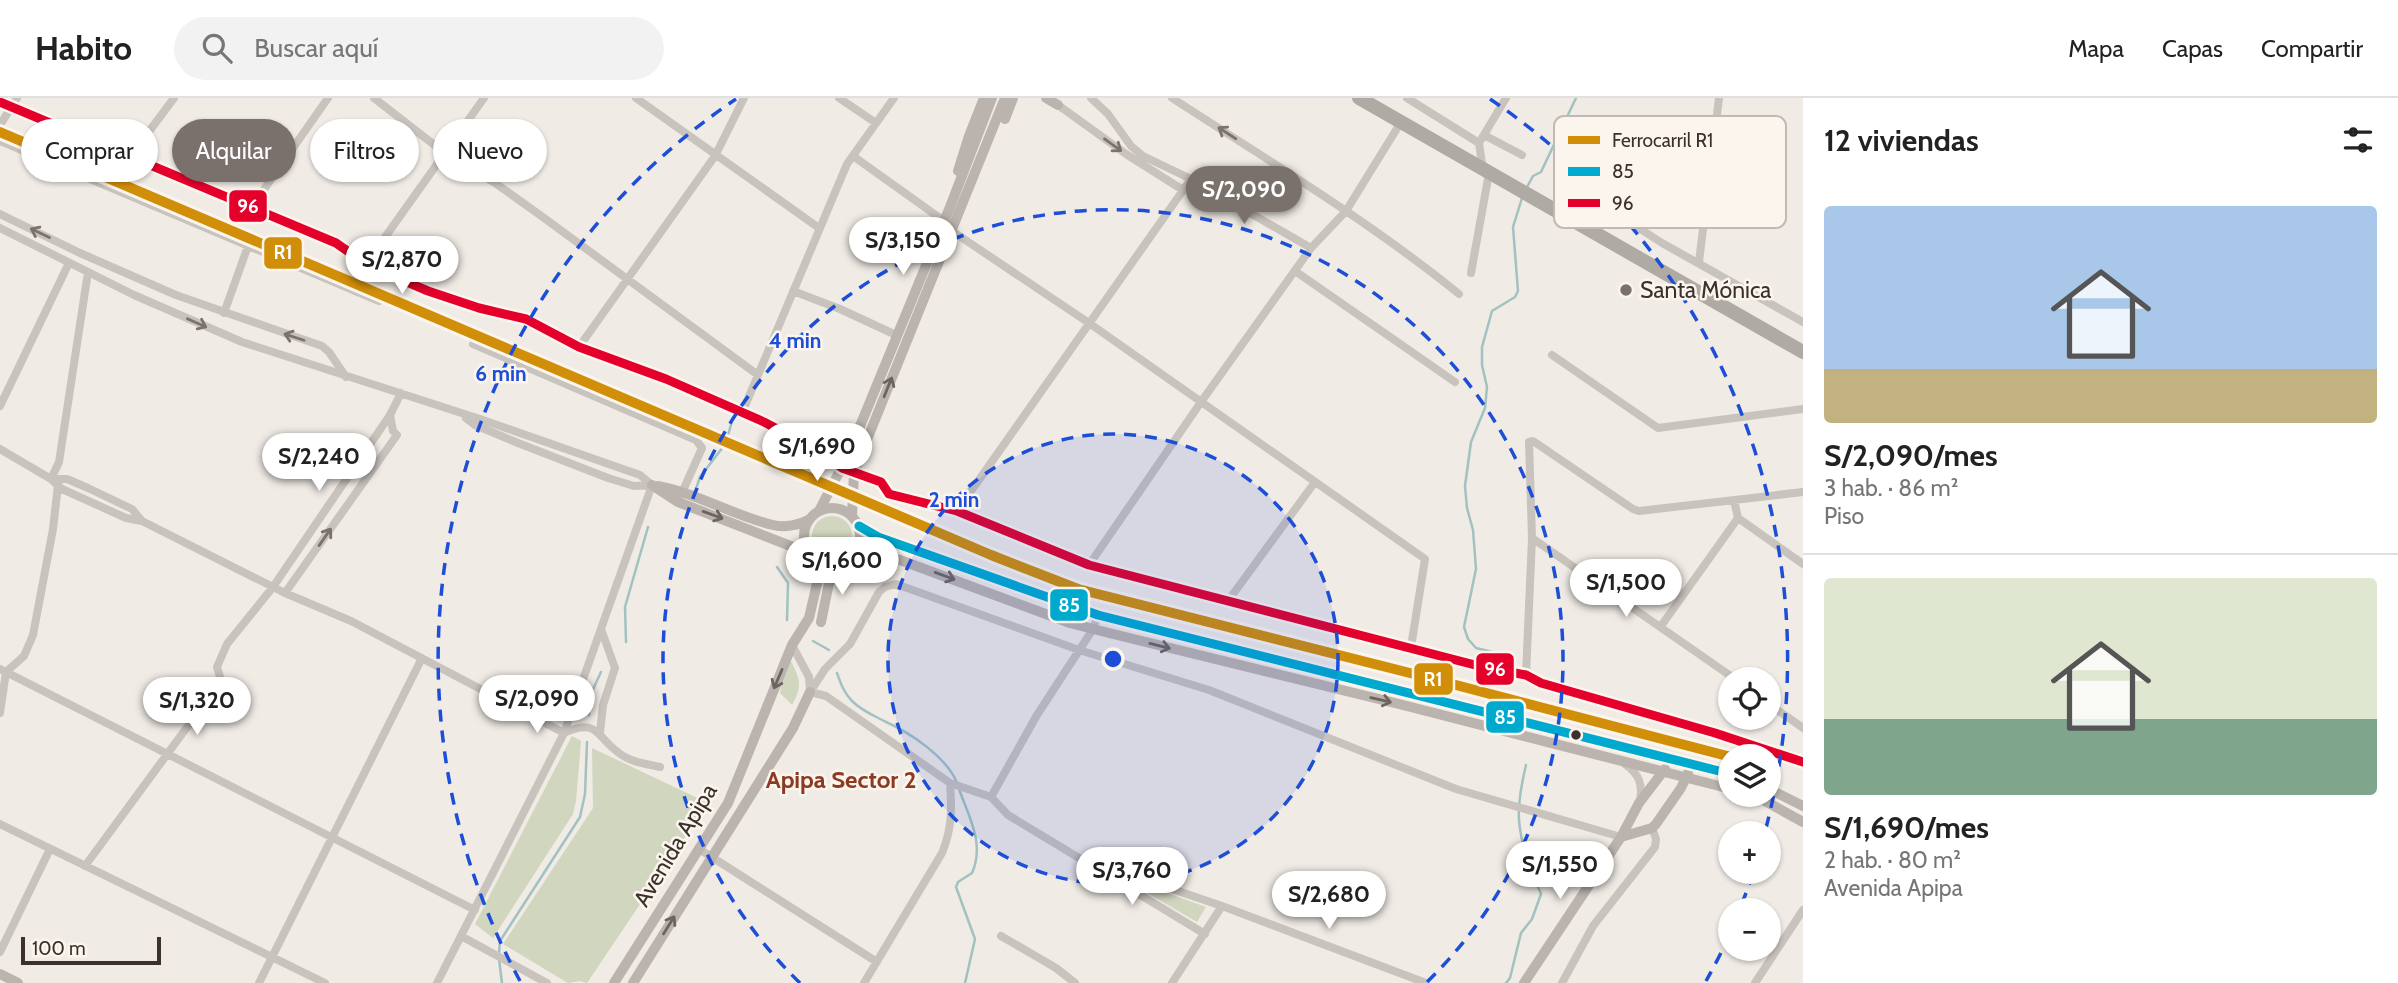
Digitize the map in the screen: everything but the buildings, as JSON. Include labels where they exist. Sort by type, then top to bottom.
[{"type":"highway","points":[[1359,98],[1554,210]]},
{"type":"highway","points":[[1586,228],[1803,352]]},
{"type":"main road","points":[[954,196],[960,162],[984,98]]},
{"type":"main road","points":[[811,554],[804,537],[842,468],[992,98]]},
{"type":"main road","points":[[652,485],[678,502],[768,535],[811,554],[822,562],[841,562],[856,550],[860,538],[855,521],[854,473],[1005,98]]},
{"type":"main road","points":[[963,206],[973,195],[1013,98]]},
{"type":"main road","points":[[1046,98],[1058,105]]},
{"type":"main road","points":[[652,485],[682,491],[775,526],[802,524],[814,515],[836,508],[878,537],[1098,615],[1718,771]]},
{"type":"main road","points":[[856,550],[900,560],[1093,629],[1718,786]]},
{"type":"main road","name":"Avenida Apipa","points":[[815,620],[822,562]]},
{"type":"main road","name":"Avenida Apipa","points":[[614,983],[728,803],[792,645],[815,620],[829,583],[841,562]]},
{"type":"main road","name":"Avenida Apipa","points":[[633,983],[793,728],[810,692]]},
{"type":"main road","points":[[1524,983],[1621,837],[1639,803],[1674,760]]},
{"type":"main road","points":[[1621,837],[1652,828],[1686,778],[1691,764]]},
{"type":"main road","points":[[1781,795],[1803,806]]},
{"type":"main road","points":[[1776,807],[1803,822]]},
{"type":"main road","points":[[0,974],[16,983]]},
{"type":"street","points":[[0,125],[17,98]]},
{"type":"street","points":[[158,119],[174,98]]},
{"type":"street","points":[[251,208],[328,98]]},
{"type":"street","points":[[373,98],[433,144]]},
{"type":"street","points":[[470,119],[484,98]]},
{"type":"street","points":[[636,98],[819,228]]},
{"type":"street","points":[[579,347],[715,156],[744,98]]},
{"type":"street","points":[[839,98],[876,123]]},
{"type":"street","points":[[743,413],[819,228],[853,156],[894,98]]},
{"type":"street","points":[[1090,98],[1108,114],[1131,146],[1143,156],[1191,179],[1311,248]]},
{"type":"street","points":[[1172,98],[1346,211],[1459,294]]},
{"type":"street","points":[[1407,98],[1479,144],[1491,175],[1471,273]]},
{"type":"street","points":[[1479,144],[1506,98]]},
{"type":"street","points":[[1717,116],[1719,98]]},
{"type":"street","points":[[0,102],[39,119]]},
{"type":"street","points":[[1058,105],[1126,154],[1183,190]]},
{"type":"street","points":[[1088,565],[1311,248],[1346,211],[1401,122]]},
{"type":"street","points":[[1485,135],[1522,155]]},
{"type":"street","points":[[0,141],[379,301]]},
{"type":"street","points":[[853,156],[944,221]]},
{"type":"street","points":[[158,169],[336,243],[366,264],[428,291],[479,308],[526,319],[579,347],[666,379],[743,413],[821,453],[842,468],[881,482],[889,494],[957,511],[1088,565],[1479,666],[1526,675],[1541,683],[1715,733],[1803,762]]},
{"type":"street","points":[[366,264],[433,172]]},
{"type":"street","points":[[957,511],[1191,179]]},
{"type":"street","points":[[493,182],[758,375]]},
{"type":"street","points":[[0,214],[176,295],[322,346],[346,377]]},
{"type":"street","points":[[0,228],[211,329],[639,475],[652,485]]},
{"type":"street","points":[[1638,228],[1803,322]]},
{"type":"street","points":[[1699,262],[1703,228]]},
{"type":"street","points":[[951,231],[1090,323],[1425,559],[1411,647]]},
{"type":"street","points":[[224,313],[248,246]]},
{"type":"street","points":[[0,406],[69,263]]},
{"type":"street","points":[[1295,271],[1455,382]]},
{"type":"street","points":[[3,671],[24,656],[33,635],[53,529],[55,482],[88,272]]},
{"type":"street","points":[[793,291],[841,309],[896,335]]},
{"type":"street","points":[[473,344],[696,440],[702,448],[678,502]]},
{"type":"street","points":[[1552,355],[1658,428],[1803,409]]},
{"type":"street","points":[[85,866],[218,685],[218,667],[227,644],[273,587],[390,415],[401,393]]},
{"type":"street","points":[[461,414],[475,425],[608,478],[634,486],[652,485]]},
{"type":"street","points":[[285,593],[397,435],[393,431],[390,415]]},
{"type":"street","points":[[1526,675],[1532,538],[1528,446],[1530,441],[1639,511],[1803,492]]},
{"type":"street","points":[[0,449],[55,482],[67,479],[132,509],[142,521],[285,593],[351,621],[564,733],[584,727],[594,728],[622,756],[660,767]]},
{"type":"street","points":[[1228,601],[1315,482]]},
{"type":"street","points":[[437,983],[564,733],[652,485]]},
{"type":"street","points":[[1734,500],[1738,518],[1803,564]]},
{"type":"street","points":[[1661,626],[1738,518]]},
{"type":"street","points":[[1532,538],[1718,667]]},
{"type":"street","name":"Avenida Apipa","points":[[810,692],[825,669],[850,644],[879,593],[885,587],[896,584],[1079,650]]},
{"type":"street","points":[[990,797],[1037,715],[1093,629],[1098,615]]},
{"type":"street","points":[[600,733],[603,705],[615,668],[601,629]]},
{"type":"street","points":[[792,645],[809,677],[810,692],[826,696],[950,783],[990,797],[1008,815],[1205,934]]},
{"type":"street","points":[[1079,650],[1209,690],[1456,789],[1621,837]]},
{"type":"street","points":[[259,983],[422,659]]},
{"type":"street","points":[[0,713],[3,671]]},
{"type":"street","points":[[3,671],[475,910]]},
{"type":"street","points":[[1781,712],[1803,728]]},
{"type":"street","points":[[1620,761],[1637,775],[1641,786],[1639,803]]},
{"type":"street","points":[[864,983],[942,853],[950,830],[952,813],[950,783]]},
{"type":"street","points":[[0,824],[325,983]]},
{"type":"street","points":[[1562,983],[1592,926],[1654,847],[1656,839],[1652,828]]},
{"type":"street","points":[[0,952],[50,849]]},
{"type":"street","points":[[699,849],[877,962]]},
{"type":"street","points":[[1074,855],[1222,906],[1426,983]]},
{"type":"street","points":[[1172,983],[1222,906]]},
{"type":"street","points":[[1755,983],[1799,925],[1803,911]]},
{"type":"street","points":[[461,936],[547,983]]},
{"type":"street","points":[[1001,936],[1056,968],[1075,983]]},
{"type":"green space","points":[[832,516],[846,522],[852,536],[846,550],[832,556],[818,550],[812,536],[818,522]]},
{"type":"green space","points":[[789,657],[799,681],[798,692],[792,705],[780,693]]},
{"type":"green space","points":[[572,736],[581,741],[573,814],[493,938],[475,924]]},
{"type":"green space","points":[[592,748],[708,803],[587,983],[568,983],[503,944],[593,808]]},
{"type":"green space","points":[[1115,874],[1206,907],[1197,922]]},
{"type":"waterway","points":[[1567,116],[1576,98]]},
{"type":"waterway","points":[[1526,189],[1533,176],[1541,172],[1554,145]]},
{"type":"waterway","points":[[1511,658],[1476,648],[1468,639],[1464,627],[1476,569],[1473,530],[1465,486],[1471,442],[1485,408],[1487,387],[1482,365],[1482,347],[1492,311],[1515,297],[1518,291],[1513,227],[1522,198]]},
{"type":"waterway","points":[[727,439],[732,421]]},
{"type":"waterway","points":[[697,486],[700,477],[723,447]]},
{"type":"waterway","points":[[626,642],[625,607],[648,527]]},
{"type":"waterway","points":[[777,567],[788,583],[787,620]]},
{"type":"waterway","points":[[813,641],[829,650]]},
{"type":"waterway","points":[[589,715],[589,698],[601,672]]},
{"type":"waterway","points":[[837,673],[849,698],[926,746],[945,764],[957,783]]},
{"type":"waterway","points":[[499,953],[500,941],[580,817],[585,794],[587,742]]},
{"type":"waterway","points":[[1506,983],[1510,978],[1521,933],[1532,919],[1541,894],[1529,869],[1520,829],[1520,794],[1526,765]]},
{"type":"waterway","points":[[959,789],[971,820],[977,852],[972,873],[958,882],[956,887],[975,939],[965,983]]},
{"type":"waterway","points":[[499,959],[502,983]]},
{"type":"rail line","name":"R1","points":[[0,132],[991,555],[1078,589],[1718,754]]},
{"type":"transit line","name":"96","points":[[0,102],[336,243],[366,264],[428,291],[479,308],[526,319],[579,347],[666,379],[764,422],[822,453],[842,468],[881,482],[889,494],[957,511],[1089,565],[1479,666],[1526,675],[1541,683],[1715,733],[1803,762]]},
{"type":"transit line","name":"85","points":[[859,526],[878,537],[1098,615],[1718,771]]},
{"type":"place","name":"Santa Mónica","points":[[1626,290]]},
{"type":"district","name":"Apipa Sector 2","points":[[841,779]]}]
